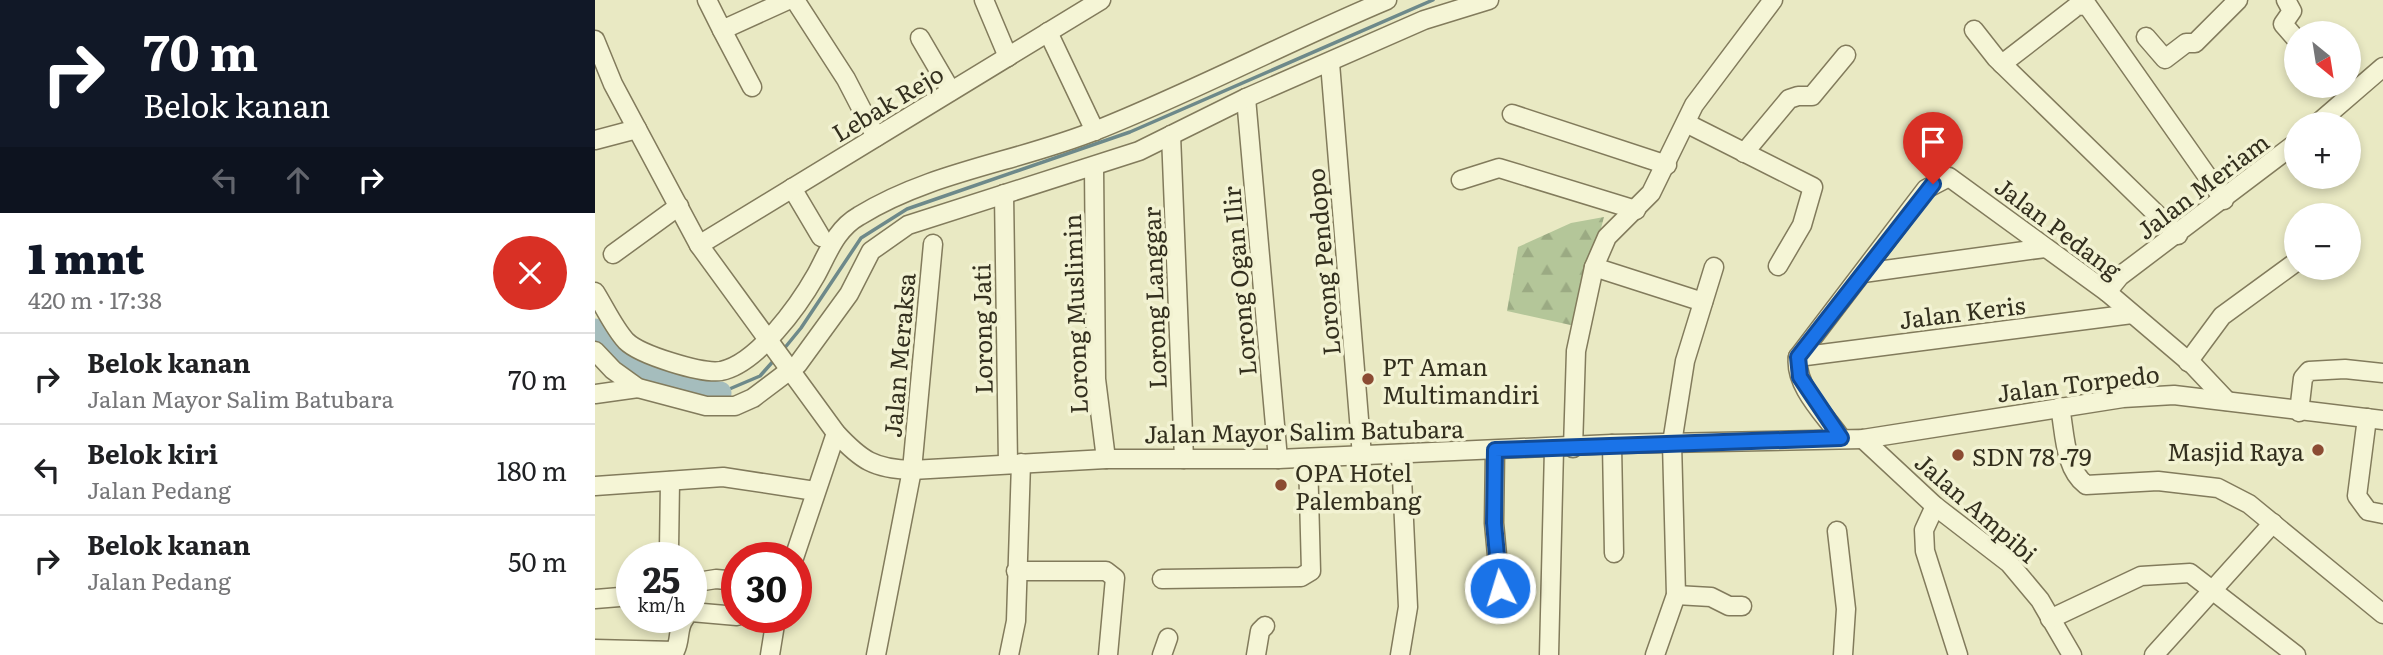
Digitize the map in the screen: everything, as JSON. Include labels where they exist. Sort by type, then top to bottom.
[{"type":"street","points":[[707,0],[752,88]]},
{"type":"street","points":[[722,30],[788,0]]},
{"type":"street","points":[[795,0],[846,79],[877,137]]},
{"type":"street","points":[[984,0],[1008,57]]},
{"type":"street","points":[[595,292],[625,340],[634,348],[709,371],[722,370],[770,342],[815,276],[832,242],[853,219],[889,197],[938,178],[1095,131],[1387,0]]},
{"type":"street","points":[[595,351],[613,370],[638,388],[706,407],[735,406],[753,398],[805,355],[849,294],[871,251],[908,225],[1139,151],[1246,98],[1424,20],[1489,0]]},
{"type":"street","points":[[1573,448],[1576,351],[1594,267],[1607,237],[1651,193],[1694,104],[1773,0]]},
{"type":"street","points":[[2146,37],[2165,59],[2186,43],[2195,43],[2238,0]]},
{"type":"street","points":[[2285,21],[2292,10],[2286,0]]},
{"type":"street","points":[[2002,64],[2080,2],[2087,5],[2224,200]]},
{"type":"street","name":"Lebak Rejo","points":[[699,245],[1008,57],[1089,3]]},
{"type":"street","points":[[1974,30],[2002,64],[2178,235]]},
{"type":"street","points":[[1048,32],[1095,131]]},
{"type":"street","points":[[920,38],[951,92]]},
{"type":"street","points":[[595,40],[613,84],[699,245],[770,342]]},
{"type":"street","points":[[1744,153],[1789,99],[1812,96],[1846,55]]},
{"type":"street","name":"Lorong Pendopo","points":[[1330,63],[1362,456]]},
{"type":"street","points":[[2361,81],[2383,67]]},
{"type":"street","points":[[595,89],[613,84]]},
{"type":"street","name":"Lorong Ogan Ilir","points":[[1246,98],[1278,459]]},
{"type":"street","points":[[2327,112],[2338,98]]},
{"type":"street","points":[[1512,114],[1667,164]]},
{"type":"street","points":[[1686,123],[1813,187],[1802,225],[1779,266]]},
{"type":"street","points":[[595,140],[637,129]]},
{"type":"street","name":"Lorong Langgar","points":[[1171,135],[1184,459]]},
{"type":"street","name":"Jalan Meriam","points":[[2107,292],[2120,276],[2178,235],[2284,152]]},
{"type":"street","name":"Lorong Muslimin","points":[[1094,167],[1096,379],[1106,459]]},
{"type":"street","points":[[1461,180],[1499,168],[1636,210]]},
{"type":"street","name":"Jalan Pedang","points":[[1798,357],[1926,189],[1949,177],[2107,292],[2188,362],[2227,401]]},
{"type":"street","points":[[792,188],[821,237]]},
{"type":"street","name":"Lorong Jati","points":[[1004,194],[1015,464],[1016,621],[1009,655]]},
{"type":"street","points":[[613,254],[679,206]]},
{"type":"street","name":"Jalan Meraksa","points":[[876,655],[912,470],[933,244]]},
{"type":"street","points":[[1863,273],[2045,248]]},
{"type":"street","points":[[1594,267],[1703,302]]},
{"type":"street","points":[[1655,655],[1676,595],[1672,443],[1685,361],[1714,267]]},
{"type":"street","points":[[2188,362],[2222,316],[2284,271]]},
{"type":"street","name":"Jalan Keris","points":[[1798,357],[2132,314]]},
{"type":"street","name":"Jalan Mayor Salim Batubara","points":[[770,342],[836,433],[867,461],[881,468],[912,470],[1106,459],[1401,456],[1612,444],[1863,439]]},
{"type":"street","points":[[1798,357],[1800,377],[1841,438]]},
{"type":"street","points":[[2299,412],[2304,378],[2313,369],[2383,373]]},
{"type":"street","points":[[595,394],[638,388]]},
{"type":"street","name":"Jalan Torpedo","points":[[1863,439],[2060,407],[2174,395],[2375,419]]},
{"type":"street","points":[[2060,407],[2070,464],[2076,478],[2086,485],[2158,481],[2200,484],[2236,496],[2273,523],[2383,614]]},
{"type":"street","points":[[2375,419],[2357,496],[2368,511],[2383,514]]},
{"type":"street","points":[[799,542],[836,433]]},
{"type":"street","name":"Jalan Ampibi","points":[[1863,439],[1935,506],[2009,563],[2026,581],[2072,655]]},
{"type":"street","points":[[1612,444],[1614,553]]},
{"type":"street","points":[[1549,655],[1554,449]]},
{"type":"street","points":[[1495,450],[1494,523],[1502,609]]},
{"type":"street","points":[[1400,655],[1408,607],[1401,456]]},
{"type":"street","points":[[1162,579],[1301,577],[1310,573],[1308,458]]},
{"type":"street","points":[[595,486],[723,477],[815,491]]},
{"type":"street","points":[[669,542],[670,481]]},
{"type":"street","points":[[1935,506],[1923,530],[1925,551],[1958,655]]},
{"type":"street","points":[[2154,655],[2273,523]]},
{"type":"street","points":[[1837,531],[1846,608],[1843,655]]},
{"type":"street","points":[[1016,571],[1107,571],[1115,578],[1108,655]]},
{"type":"street","points":[[2050,619],[2121,584],[2160,573],[2190,573],[2296,655]]},
{"type":"street","points":[[1676,595],[1711,597],[1729,606],[1742,606]]},
{"type":"street","points":[[595,599],[616,597]]},
{"type":"street","points":[[1256,655],[1260,631],[1265,626]]},
{"type":"street","points":[[595,649],[675,651],[680,642],[680,633]]},
{"type":"street","points":[[771,655],[774,633]]},
{"type":"green space","points":[[1604,217],[1575,326],[1507,311],[1518,247],[1571,223]]},
{"type":"waterway","points":[[783,350],[801,328],[861,238],[907,209],[1130,132],[1433,0]]},
{"type":"waterway","points":[[595,330],[606,345],[634,366],[667,380],[720,393]]},
{"type":"waterway","points":[[720,393],[760,376],[776,358]]},
{"type":"place","name":"PT Aman Multimandiri","points":[[1368,379]]},
{"type":"place","name":"Masjid Raya","points":[[2318,450]]},
{"type":"place","name":"SDN 78 -79","points":[[1958,455]]},
{"type":"place","name":"OPA Hotel Palembang","points":[[1281,485]]},
{"type":"route","points":[[1500,588],[1494,523],[1495,450],[1841,438],[1804,385],[1797,367],[1798,357],[1926,189],[1933,184]]}]
